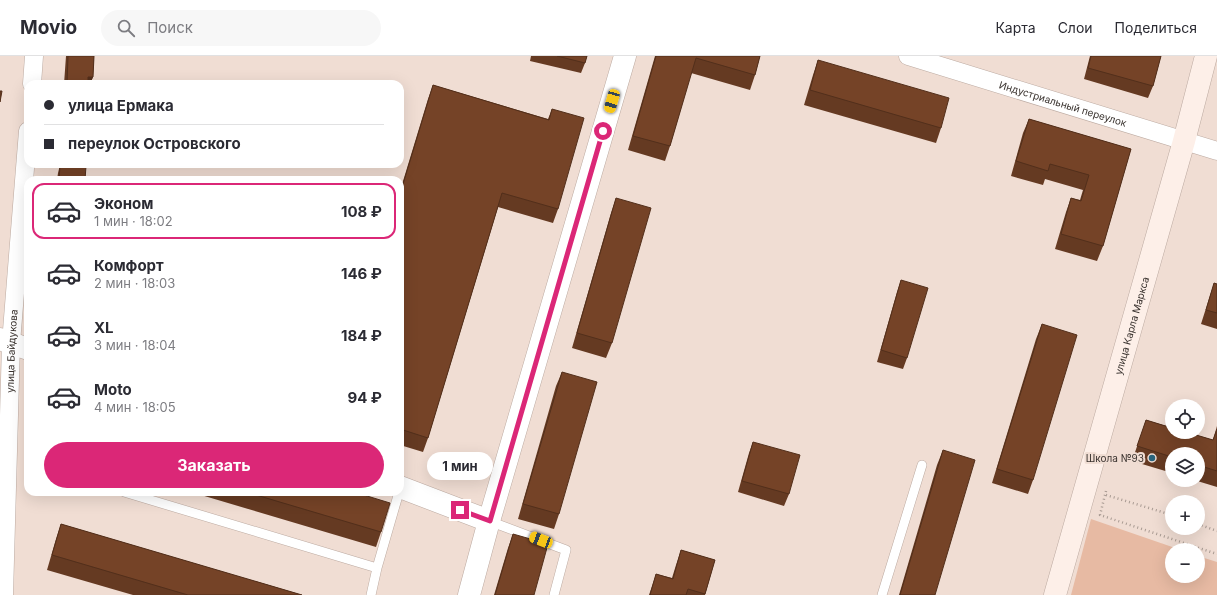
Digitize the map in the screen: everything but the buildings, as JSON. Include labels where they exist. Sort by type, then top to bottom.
[{"type":"main road","name":"улица Карла Маркса","points":[[1055,595],[1184,141],[1206,56]]},
{"type":"street","points":[[32,80],[34,56]]},
{"type":"street","points":[[469,595],[625,56]]},
{"type":"street","name":"Индустриальный переулок","points":[[920,58],[1217,151]]},
{"type":"street","name":"улица Байдукова","points":[[4,595],[13,344],[24,188]]},
{"type":"street","points":[[404,490],[490,521]]},
{"type":"lane","points":[[882,595],[922,465]]},
{"type":"lane","points":[[137,496],[377,568]]},
{"type":"lane","points":[[371,595],[377,568],[398,496]]},
{"type":"lane","points":[[490,521],[566,550],[554,595]]},
{"type":"path","points":[[1106,495],[1165,513]]},
{"type":"path","points":[[1100,515],[1217,554]]},
{"type":"path","points":[[1205,527],[1217,531]]},
{"type":"shaded area","points":[[1091,519],[1165,544],[1165,583],[1205,583],[1205,558],[1217,562],[1217,595],[1071,595]]},
{"type":"place","name":"Школа №93","points":[[1152,458]]},
{"type":"route","points":[[460,510],[490,521],[603,131]]}]
